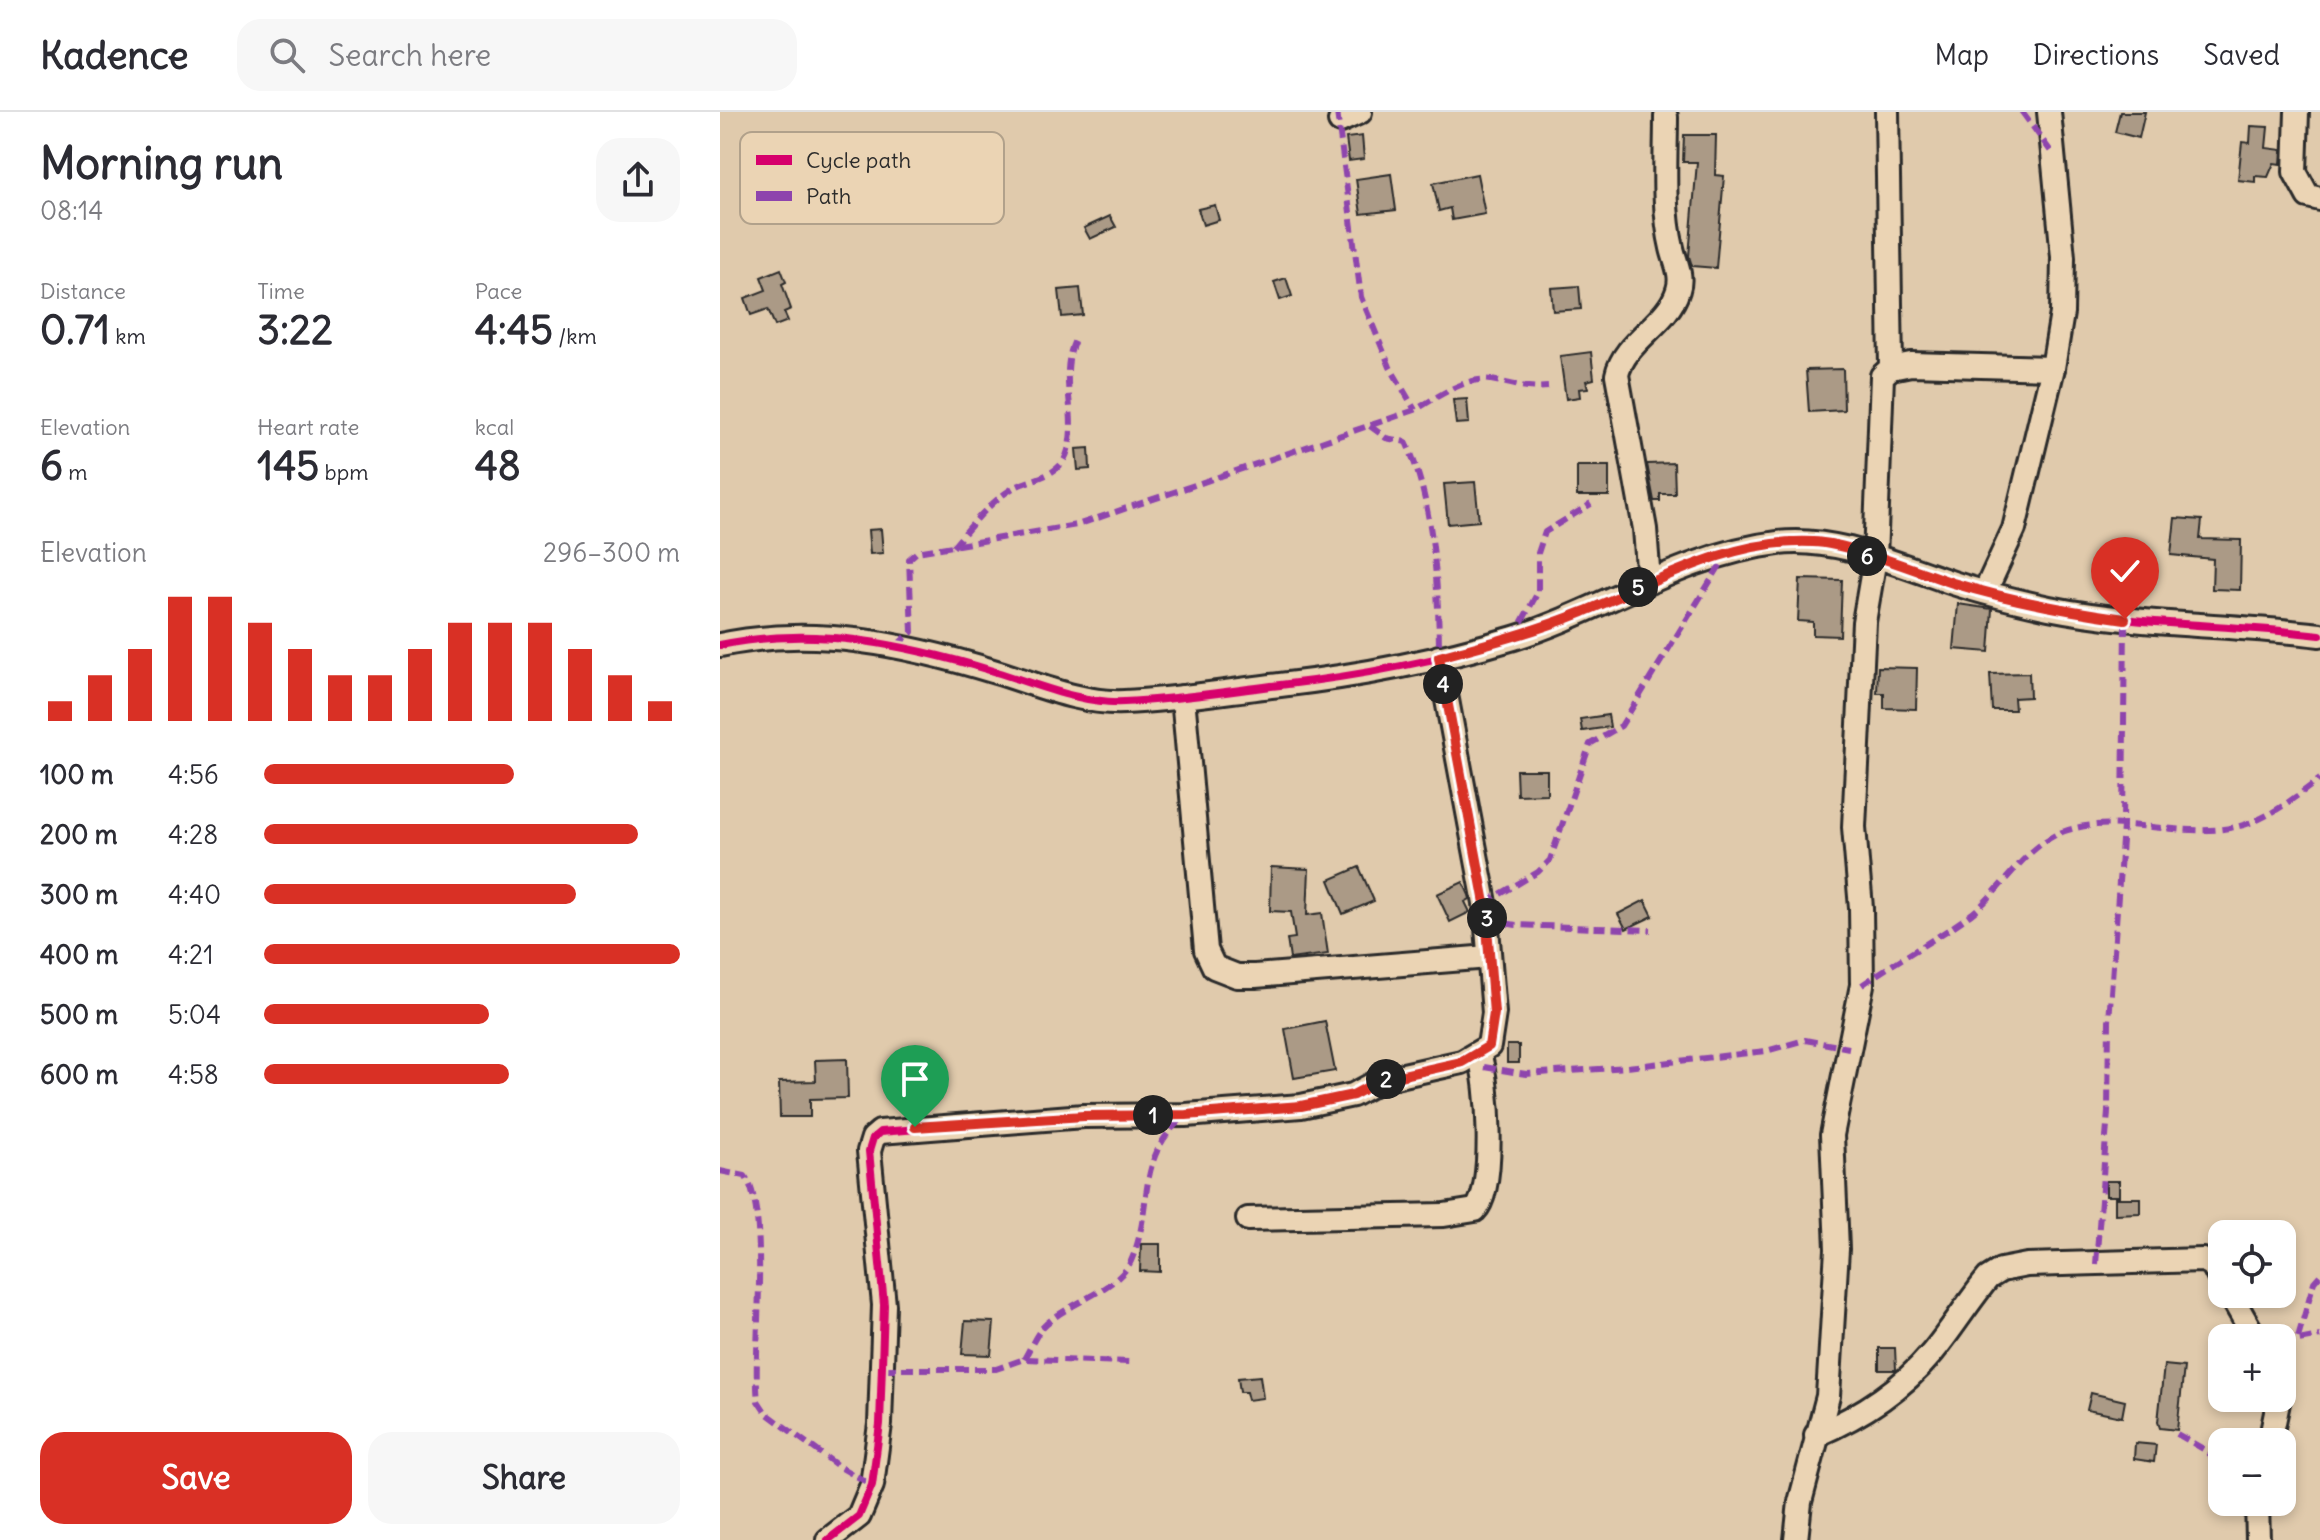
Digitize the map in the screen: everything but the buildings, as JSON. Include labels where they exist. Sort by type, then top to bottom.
[{"type":"street","points":[[1887,112],[1891,368]]},
{"type":"street","points":[[1985,592],[2014,529],[2053,368],[2062,313],[2063,257],[2049,112]]},
{"type":"street","points":[[2297,112],[2295,172],[2308,196],[2320,199]]},
{"type":"street","points":[[1649,581],[1645,529],[1617,375],[1624,358],[1678,292],[1680,272],[1667,208],[1666,117]]},
{"type":"street","points":[[1796,1540],[1800,1502],[1828,1396],[1836,1296],[1832,1135],[1862,985],[1854,827],[1864,622],[1875,558],[1882,376],[1891,368],[1911,364],[2053,368]]},
{"type":"street","points":[[720,645],[773,636],[843,638],[939,654],[1097,701],[1183,697],[1324,682],[1439,657],[1550,625],[1649,581],[1727,554],[1777,543],[1816,541],[1985,592],[2051,608],[2171,625],[2320,635]]},
{"type":"street","points":[[828,1540],[859,1516],[872,1485],[880,1424],[884,1305],[869,1151],[873,1138],[880,1132],[1084,1116],[1186,1115],[1301,1106],[1353,1095],[1381,1080],[1462,1062],[1489,1046],[1493,1036],[1485,903],[1439,657]]},
{"type":"street","points":[[1183,697],[1206,950],[1214,967],[1237,976],[1255,976],[1489,957]]},
{"type":"street","points":[[1248,1219],[1444,1215],[1475,1210],[1486,1192],[1486,1081],[1479,1054]]},
{"type":"street","points":[[1816,1435],[1849,1421],[1901,1385],[1932,1353],[1988,1278],[2001,1270],[2027,1265],[2203,1260],[2208,1262]]},
{"type":"street","points":[[2257,1516],[2258,1540]]},
{"type":"marked path","points":[[1337,112],[1361,297],[1390,367],[1415,410]]},
{"type":"marked path","points":[[2022,112],[2052,153]]},
{"type":"marked path","points":[[953,547],[1002,496],[1052,472],[1064,460],[1071,422],[1068,368],[1075,340]]},
{"type":"marked path","points":[[897,645],[912,632],[909,559],[917,552],[1077,525],[1415,410],[1472,381],[1491,380],[1525,387],[1548,387]]},
{"type":"marked path","points":[[1370,426],[1386,438],[1406,442],[1423,491],[1433,547],[1439,657]]},
{"type":"marked path","points":[[1513,638],[1538,592],[1538,553],[1545,532],[1591,504]]},
{"type":"marked path","points":[[1485,903],[1538,872],[1550,860],[1590,744],[1621,726],[1727,554]]},
{"type":"marked path","points":[[2096,1264],[2108,1112],[2109,1021],[2123,826],[2125,619]]},
{"type":"marked path","points":[[1862,985],[1970,915],[2026,857],[2051,837],[2086,826],[2107,824],[2193,830],[2235,827],[2269,814],[2320,779]]},
{"type":"marked path","points":[[1487,920],[1516,925],[1651,930]]},
{"type":"marked path","points":[[1484,1067],[1526,1074],[1627,1067],[1766,1051],[1805,1040],[1849,1048]]},
{"type":"marked path","points":[[1024,1359],[1043,1327],[1103,1289],[1131,1261],[1158,1148],[1169,1131],[1186,1115]]},
{"type":"marked path","points":[[720,1171],[745,1176],[753,1194],[759,1250],[758,1401],[766,1413],[838,1466],[872,1485]]},
{"type":"marked path","points":[[2298,1337],[2314,1282],[2320,1275]]},
{"type":"marked path","points":[[2296,1340],[2320,1336]]},
{"type":"marked path","points":[[884,1369],[996,1369],[1024,1359],[1132,1362]]},
{"type":"marked path","points":[[2177,1434],[2208,1453]]},
{"type":"cycle path","points":[[720,645],[790,637],[859,640],[928,653],[1091,700],[1124,702],[1163,699],[1339,677],[1456,654],[1547,626],[1710,559],[1743,549],[1800,542],[1867,554],[1965,587],[2049,608],[2151,622],[2320,635]]},
{"type":"cycle path","points":[[828,1540],[859,1516],[872,1485],[880,1424],[884,1305],[869,1151],[873,1138],[880,1132],[1084,1116],[1186,1115],[1301,1106],[1353,1095],[1381,1080],[1462,1062],[1489,1046],[1494,1013],[1485,903],[1439,657]]},
{"type":"route","points":[[915,1127],[1084,1116],[1186,1115],[1301,1106],[1353,1095],[1381,1080],[1462,1062],[1489,1046],[1493,1036],[1494,1013],[1485,903],[1439,657],[1513,638],[1587,611],[1649,581],[1727,554],[1777,543],[1816,541],[1985,592],[2051,608],[2125,619]]}]
